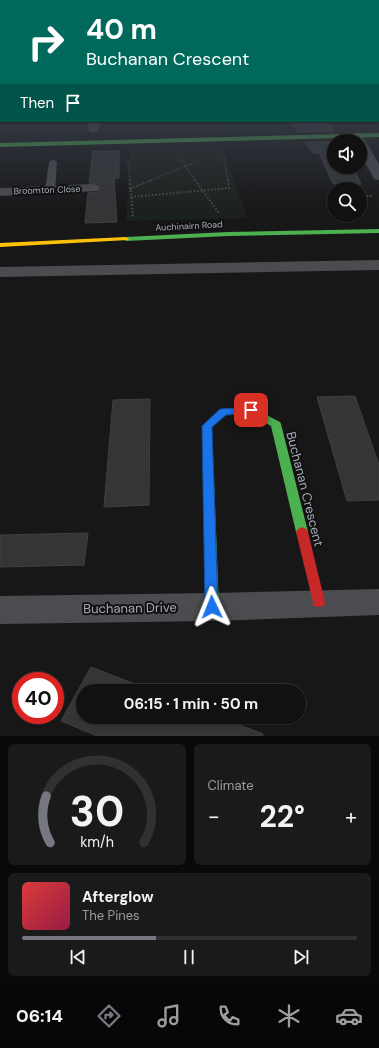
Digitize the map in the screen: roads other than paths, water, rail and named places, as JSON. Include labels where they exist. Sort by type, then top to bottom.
[{"type":"street","points":[[0,145],[139,141]]},
{"type":"street","points":[[367,154],[379,176]]},
{"type":"street","name":"Broomton Close","points":[[0,192],[93,188]]},
{"type":"street","name":"Auchinairn Road","points":[[0,244],[228,234],[379,231]]},
{"type":"street","points":[[0,272],[379,265]]},
{"type":"street","name":"Buchanan Crescent","points":[[212,607],[207,426],[224,412],[251,410],[276,424],[319,602]]},
{"type":"street","name":"Buchanan Drive","points":[[0,610],[212,607],[319,602],[379,602]]},
{"type":"lane","points":[[50,190],[53,162]]}]
